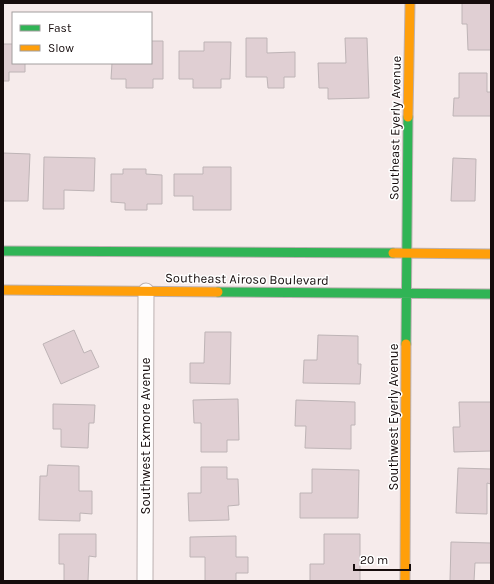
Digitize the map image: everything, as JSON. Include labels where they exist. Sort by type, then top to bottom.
[{"type":"main road","name":"Southeast Eyerly Avenue","points":[[406,253],[410,3]]},
{"type":"main road","name":"Southeast Airoso Boulevard","points":[[3,251],[491,254]]},
{"type":"main road","name":"Southwest Eyerly Avenue","points":[[405,581],[406,253]]},
{"type":"main road","name":"Southeast Airoso Boulevard","points":[[3,290],[491,294]]},
{"type":"street","name":"Southwest Exmore Avenue","points":[[145,581],[146,291]]},
{"type":"building","points":[[462,3],[491,3],[491,50],[468,50],[467,24],[462,24]]},
{"type":"building","points":[[246,38],[267,38],[267,53],[295,52],[295,77],[284,77],[284,88],[268,88],[267,77],[246,77]]},
{"type":"building","points":[[345,38],[367,38],[369,98],[328,99],[328,88],[319,88],[318,63],[346,63]]},
{"type":"building","points":[[152,41],[163,41],[163,79],[153,79],[153,88],[126,88],[126,79],[111,79],[112,64],[152,64]]},
{"type":"building","points":[[204,42],[231,42],[230,79],[221,79],[221,88],[193,88],[193,79],[179,79],[179,51],[204,51]]},
{"type":"building","points":[[3,44],[12,44],[12,64],[25,64],[25,72],[9,72],[9,81],[3,81]]},
{"type":"building","points":[[459,73],[487,73],[487,92],[491,92],[491,116],[453,116],[454,98],[459,98]]},
{"type":"building","points":[[3,153],[30,154],[28,201],[3,201]]},
{"type":"building","points":[[44,157],[95,158],[94,191],[64,190],[64,209],[43,209]]},
{"type":"building","points":[[453,158],[476,159],[475,201],[451,201]]},
{"type":"building","points":[[203,167],[231,167],[231,210],[193,210],[193,196],[174,196],[174,174],[203,174]]},
{"type":"building","points":[[123,169],[146,169],[146,174],[162,175],[162,204],[147,204],[147,210],[125,210],[125,203],[111,202],[111,174],[123,174]]},
{"type":"building","points":[[74,330],[84,353],[91,350],[99,367],[61,384],[43,344]]},
{"type":"building","points":[[205,332],[231,332],[230,384],[190,383],[190,363],[204,363]]},
{"type":"building","points":[[318,335],[358,336],[358,364],[361,364],[360,384],[303,383],[304,360],[317,360]]},
{"type":"building","points":[[238,399],[239,440],[227,440],[227,452],[201,452],[201,423],[194,423],[193,400]]},
{"type":"building","points":[[296,400],[355,402],[355,425],[351,425],[351,449],[305,448],[306,426],[295,426]]},
{"type":"building","points":[[459,402],[491,402],[491,451],[454,452],[453,427],[460,427]]},
{"type":"building","points":[[53,404],[95,405],[94,423],[89,423],[88,448],[61,447],[61,429],[53,429]]},
{"type":"building","points":[[48,465],[79,466],[79,491],[92,491],[92,514],[80,513],[80,521],[39,520],[40,476],[47,476]]},
{"type":"building","points":[[201,467],[227,467],[227,479],[238,479],[239,505],[228,506],[229,520],[189,521],[188,493],[201,493]]},
{"type":"building","points":[[458,468],[491,469],[491,484],[487,483],[487,514],[456,513]]},
{"type":"building","points":[[312,469],[359,470],[358,518],[300,518],[300,493],[312,493]]},
{"type":"building","points":[[59,534],[96,534],[96,557],[89,556],[88,581],[64,581],[64,564],[59,564]]},
{"type":"building","points":[[324,534],[360,534],[360,581],[310,581],[310,564],[324,564]]},
{"type":"building","points":[[236,536],[236,557],[248,557],[248,573],[236,573],[236,581],[205,581],[205,557],[190,557],[190,537]]},
{"type":"building","points":[[451,542],[491,543],[491,563],[475,563],[474,581],[450,581]]},
{"type":"traffic: fast","points":[[406,344],[408,117]]},
{"type":"traffic: fast","points":[[3,251],[393,253]]},
{"type":"traffic: fast","points":[[218,292],[491,294]]},
{"type":"traffic: slow","points":[[408,117],[410,3]]},
{"type":"traffic: slow","points":[[393,253],[491,254]]},
{"type":"traffic: slow","points":[[3,290],[218,292]]},
{"type":"traffic: slow","points":[[405,581],[406,344]]}]
